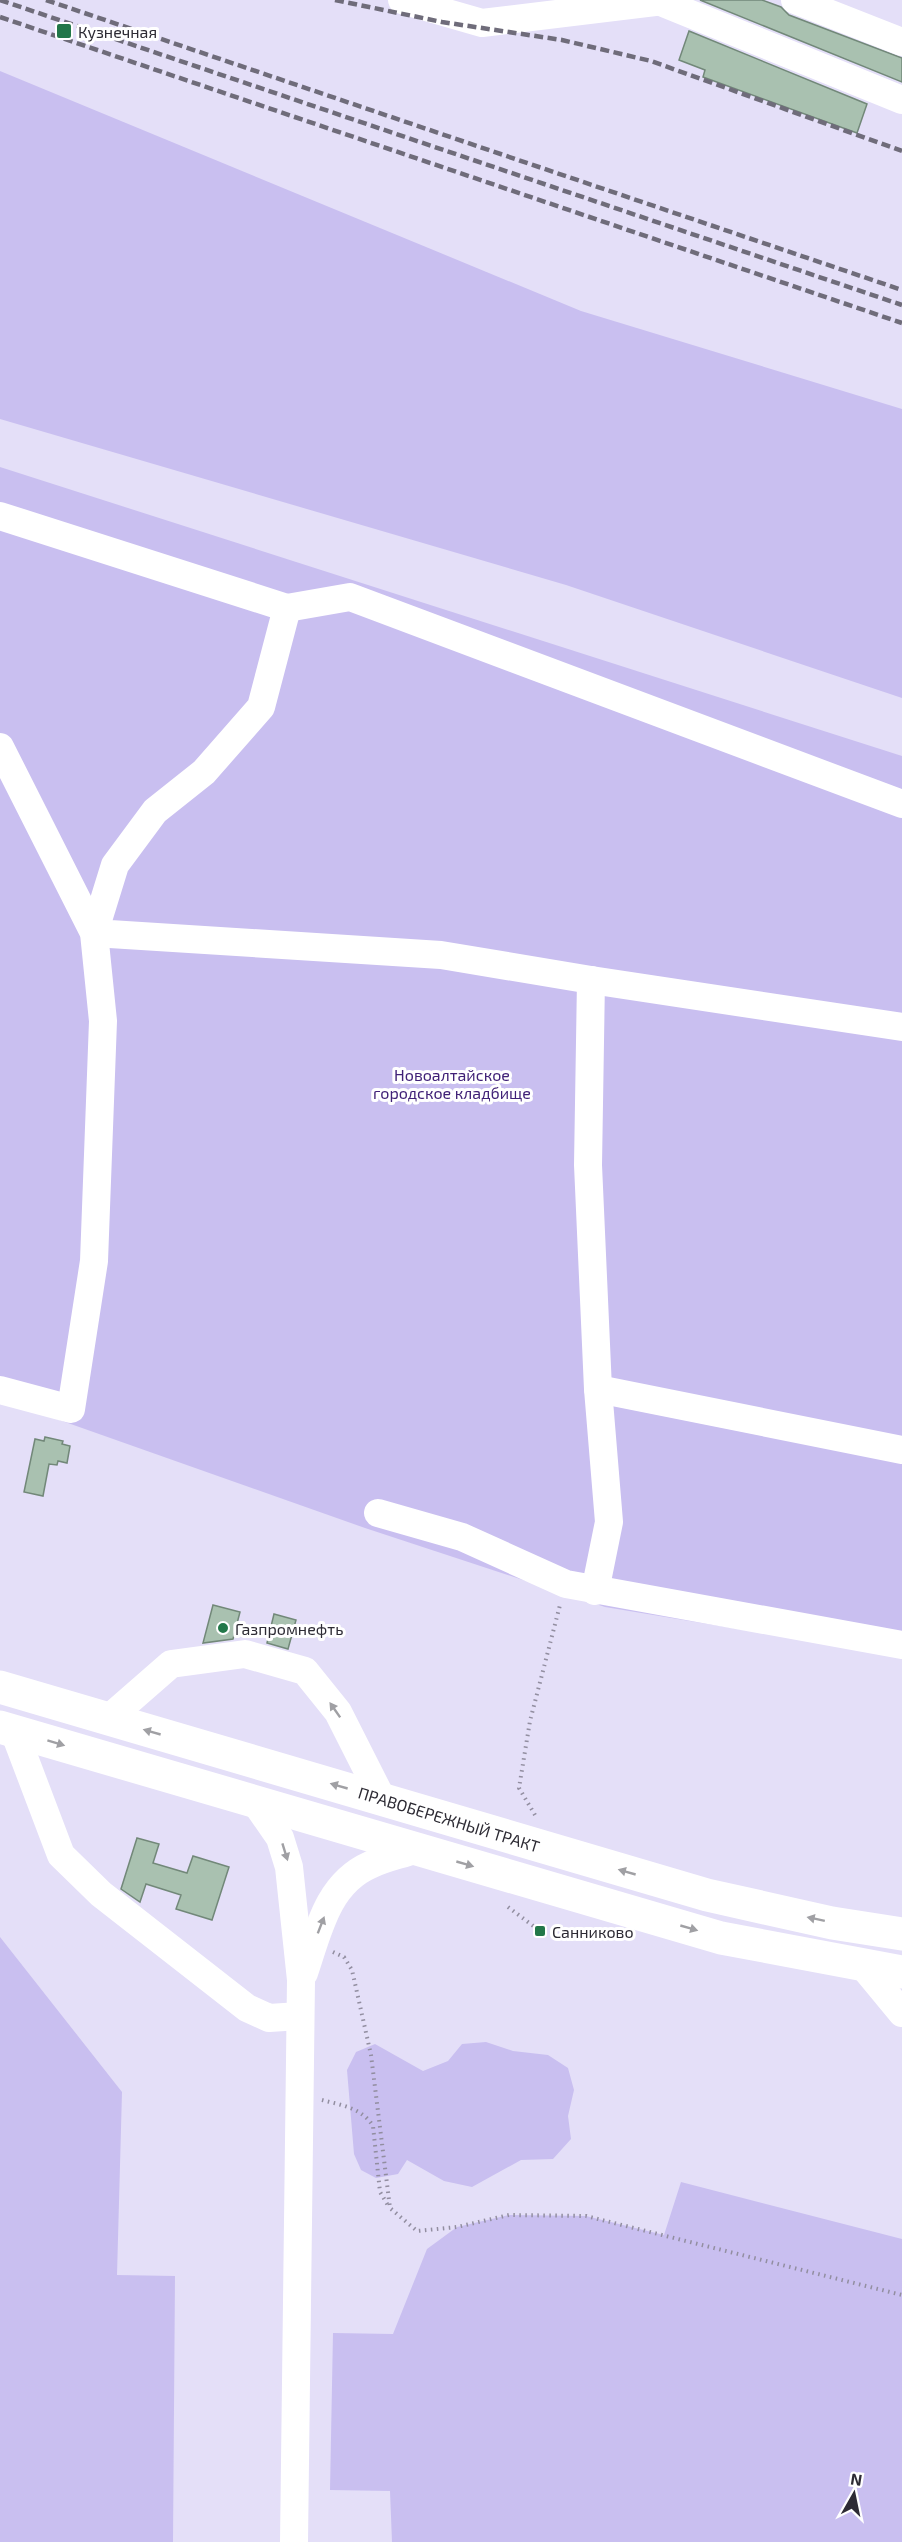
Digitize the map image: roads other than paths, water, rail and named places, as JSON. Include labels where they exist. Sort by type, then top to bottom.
[{"type":"highway","name":"ПРАВОБЕРЕЖНЫЙ ТРАКТ","points":[[0,1687],[707,1895],[832,1923],[902,1934]]},
{"type":"highway","points":[[7,1729],[721,1938],[864,1967],[902,1972]]},
{"type":"street","points":[[402,0],[482,23],[656,1],[902,100]]},
{"type":"street","points":[[795,0],[902,42]]},
{"type":"street","points":[[0,516],[287,608],[350,597],[902,804]]},
{"type":"street","points":[[94,933],[115,865],[155,811],[204,772],[261,707],[287,608]]},
{"type":"street","points":[[0,747],[94,933],[103,1021],[94,1261],[71,1409],[0,1390]]},
{"type":"street","points":[[94,933],[441,955],[902,1027]]},
{"type":"street","points":[[591,980],[588,1165],[598,1389],[609,1522],[595,1591]]},
{"type":"street","points":[[598,1389],[902,1450]]},
{"type":"street","points":[[378,1513],[462,1537],[566,1584],[902,1645]]},
{"type":"street","points":[[108,1719],[171,1664],[245,1654],[305,1671],[338,1712],[382,1799]]},
{"type":"street","points":[[7,1729],[61,1855],[102,1894],[247,2008],[269,2018],[300,2016]]},
{"type":"street","points":[[255,1802],[280,1839],[289,1867],[301,1980],[294,2542]]},
{"type":"street","points":[[301,1980],[330,1900],[347,1879],[369,1865],[414,1850]]},
{"type":"street","points":[[864,1967],[902,2013]]},
{"type":"railway","points":[[0,0],[902,305]]},
{"type":"railway","points":[[46,0],[902,290]]},
{"type":"railway","points":[[335,0],[442,22],[562,40],[651,61],[902,151]]},
{"type":"railway","points":[[0,17],[902,323]]},
{"type":"place","name":"Кузнечная","points":[[64,31]]},
{"type":"place","name":"Газпромнефть","points":[[223,1628]]},
{"type":"place","name":"Санниково","points":[[540,1931]]},
{"type":"park label","name":"Новоалтайское городское кладбище","points":[[452,1083]]}]
